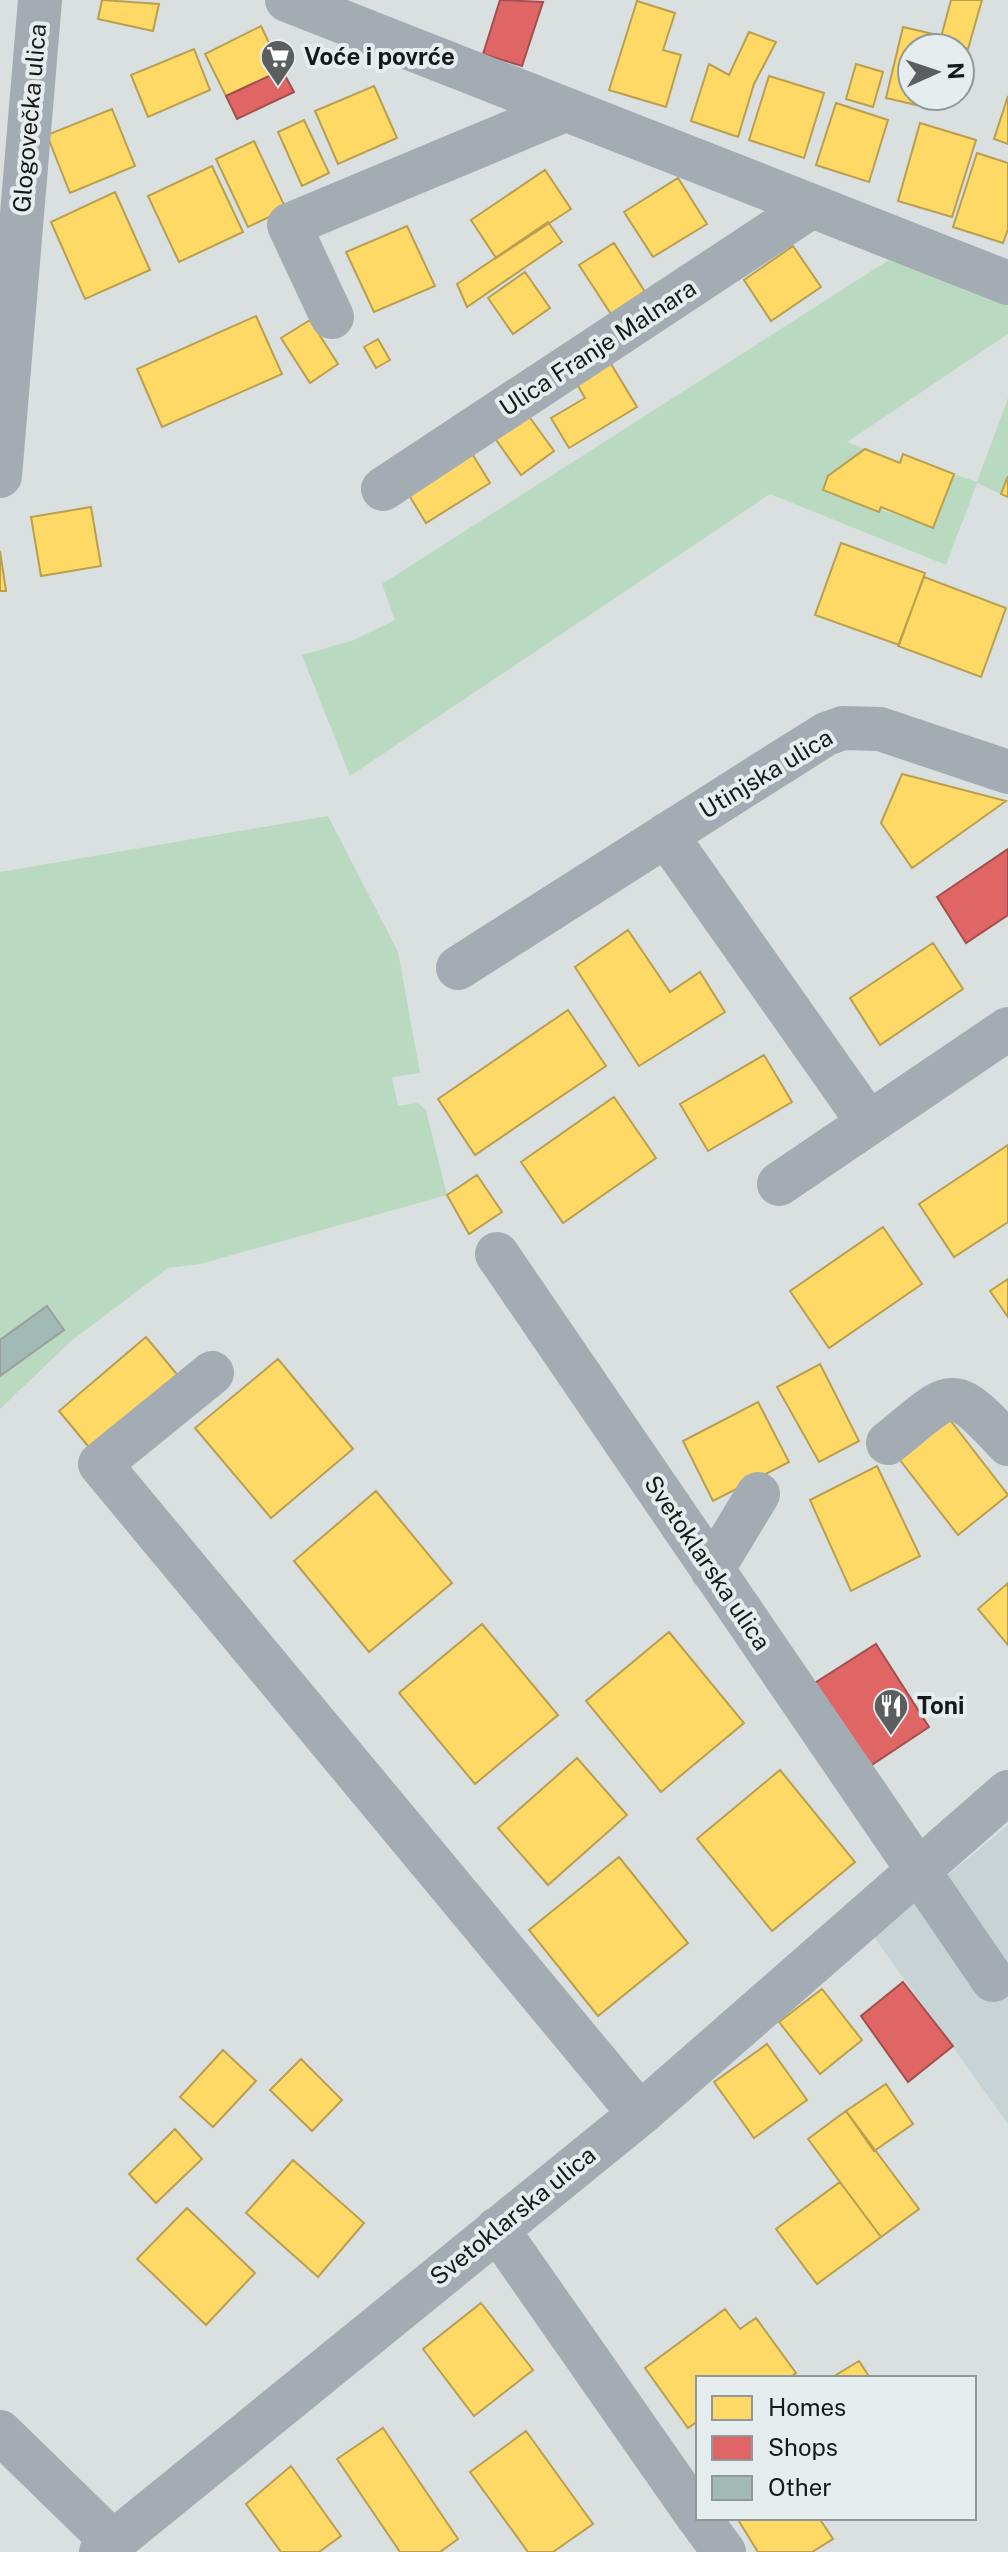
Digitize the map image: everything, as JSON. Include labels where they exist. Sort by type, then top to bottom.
[{"type":"street","name":"Glogovečka ulica","points":[[0,476],[40,0]]},
{"type":"street","points":[[287,0],[1008,283]]},
{"type":"street","points":[[332,317],[289,225],[565,110]]},
{"type":"street","name":"Ulica Franje Malnara","points":[[383,489],[812,206]]},
{"type":"street","name":"Utinjska ulica","points":[[458,968],[826,734],[843,728],[880,729],[1008,772]]},
{"type":"street","points":[[666,835],[868,1122]]},
{"type":"street","points":[[779,1184],[1008,1029]]},
{"type":"street","name":"Svetoklarska ulica","points":[[497,1254],[917,1872]]},
{"type":"street","points":[[212,1373],[100,1464],[640,2114]]},
{"type":"street","points":[[888,1443],[939,1403],[957,1399],[972,1404],[1008,1444]]},
{"type":"street","points":[[712,1570],[758,1494]]},
{"type":"street","name":"Svetoklarska ulica","points":[[107,2547],[640,2114],[1008,1792]]},
{"type":"street","points":[[917,1872],[993,1980]]},
{"type":"street","points":[[497,2229],[696,2515]]},
{"type":"street","points":[[0,2432],[107,2547]]},
{"type":"street","points":[[700,2520],[724,2552]]},
{"type":"shaded area","points":[[1008,1825],[1008,2124],[874,1937]]},
{"type":"green space","points":[[895,256],[1008,304],[1008,334],[847,442],[865,449],[829,476],[823,489],[933,528],[954,474],[977,482],[1008,398],[1008,476],[1001,494],[977,483],[946,565],[770,494],[350,776],[302,655],[354,640],[395,620],[382,584]]},
{"type":"green space","points":[[328,816],[398,952],[420,1073],[392,1077],[398,1106],[418,1103],[426,1110],[447,1195],[200,1264],[168,1268],[71,1341],[0,1409],[0,872]]},
{"type":"building: Homes","points":[[102,0],[159,4],[153,31],[98,19]]},
{"type":"building: Homes","points":[[951,0],[982,0],[973,32],[942,32]]},
{"type":"building: Homes","points":[[637,1],[675,13],[663,50],[681,55],[666,107],[609,90]]},
{"type":"building: Homes","points":[[261,26],[282,70],[226,96],[205,54]]},
{"type":"building: Homes","points":[[903,27],[924,32],[902,32]]},
{"type":"building: Homes","points":[[749,32],[776,42],[754,84],[738,137],[691,121],[709,64],[729,75]]},
{"type":"building: Homes","points":[[194,49],[210,90],[148,117],[131,75]]},
{"type":"building: Homes","points":[[896,56],[896,100],[886,98]]},
{"type":"building: Homes","points":[[856,64],[883,72],[873,107],[846,99]]},
{"type":"building: Homes","points":[[769,76],[824,93],[804,158],[749,140]]},
{"type":"building: Homes","points":[[374,86],[397,138],[338,164],[315,111]]},
{"type":"building: Homes","points":[[1008,96],[1008,144],[994,139]]},
{"type":"building: Homes","points":[[836,103],[888,120],[869,182],[816,165]]},
{"type":"building: Homes","points":[[112,109],[135,166],[70,193],[47,135]]},
{"type":"building: Homes","points":[[304,120],[329,173],[302,186],[278,132]]},
{"type":"building: Homes","points":[[920,123],[976,140],[952,217],[898,201]]},
{"type":"building: Homes","points":[[254,141],[286,209],[248,227],[216,159]]},
{"type":"building: Homes","points":[[977,153],[1008,163],[1008,229],[1003,243],[953,227]]},
{"type":"building: Homes","points":[[212,166],[243,232],[179,262],[148,196]]},
{"type":"building: Homes","points":[[545,170],[571,209],[496,258],[471,220]]},
{"type":"building: Homes","points":[[678,178],[707,224],[653,257],[624,212]]},
{"type":"building: Homes","points":[[115,192],[150,270],[85,299],[51,222]]},
{"type":"building: Homes","points":[[548,222],[562,242],[467,307],[457,284]]},
{"type":"building: Homes","points":[[407,226],[435,286],[374,312],[346,252]]},
{"type":"building: Homes","points":[[614,243],[645,292],[611,314],[579,265]]},
{"type":"building: Homes","points":[[793,246],[821,287],[771,321],[744,280]]},
{"type":"building: Homes","points":[[525,272],[550,308],[513,334],[488,298]]},
{"type":"building: Homes","points":[[256,316],[282,374],[162,427],[137,369]]},
{"type":"building: Homes","points":[[310,320],[338,364],[310,383],[281,338]]},
{"type":"building: Homes","points":[[378,339],[390,360],[376,368],[364,347]]},
{"type":"building: Homes","points":[[605,354],[637,407],[569,448],[551,418],[585,398],[571,374]]},
{"type":"building: Homes","points":[[520,404],[554,451],[521,475],[487,427]]},
{"type":"building: Homes","points":[[468,447],[490,483],[426,523],[404,487]]},
{"type":"building: Homes","points":[[865,449],[900,463],[903,454],[954,474],[933,528],[881,507],[879,512],[823,490],[828,476]]},
{"type":"building: Homes","points":[[1008,476],[1008,497],[1001,494]]},
{"type":"building: Homes","points":[[91,507],[101,566],[41,576],[31,517]]},
{"type":"building: Homes","points":[[841,543],[925,573],[899,645],[815,615]]},
{"type":"building: Homes","points":[[0,551],[6,591],[0,591]]},
{"type":"building: Homes","points":[[924,577],[1006,608],[981,677],[898,646]]},
{"type":"building: Homes","points":[[902,774],[1006,801],[912,868],[881,823]]},
{"type":"building: Homes","points":[[628,930],[670,992],[700,972],[725,1012],[639,1066],[575,967]]},
{"type":"building: Homes","points":[[933,943],[963,989],[880,1045],[850,998]]},
{"type":"building: Homes","points":[[568,1010],[606,1066],[475,1155],[438,1099]]},
{"type":"building: Homes","points":[[764,1055],[792,1102],[708,1151],[680,1104]]},
{"type":"building: Homes","points":[[614,1097],[656,1158],[563,1223],[521,1162]]},
{"type":"building: Homes","points":[[1008,1145],[1008,1222],[954,1257],[919,1204]]},
{"type":"building: Homes","points":[[477,1175],[502,1212],[469,1234],[447,1195]]},
{"type":"building: Homes","points":[[883,1227],[922,1284],[829,1348],[790,1291]]},
{"type":"building: Homes","points":[[1008,1279],[1008,1317],[990,1291]]},
{"type":"building: Homes","points":[[146,1337],[180,1378],[93,1452],[59,1411]]},
{"type":"building: Homes","points":[[278,1359],[353,1449],[271,1518],[195,1428]]},
{"type":"building: Homes","points":[[820,1364],[859,1441],[819,1462],[777,1387]]},
{"type":"building: Homes","points":[[758,1402],[789,1462],[713,1501],[683,1441]]},
{"type":"building: Homes","points":[[947,1416],[1008,1495],[958,1535],[896,1455]]},
{"type":"building: Homes","points":[[877,1466],[920,1556],[851,1591],[810,1500]]},
{"type":"building: Homes","points":[[376,1491],[452,1583],[369,1652],[294,1561]]},
{"type":"building: Homes","points":[[1008,1583],[1008,1645],[978,1609]]},
{"type":"building: Homes","points":[[482,1624],[558,1715],[475,1784],[399,1693]]},
{"type":"building: Homes","points":[[669,1632],[744,1723],[661,1792],[586,1701]]},
{"type":"building: Homes","points":[[577,1758],[627,1815],[548,1885],[498,1828]]},
{"type":"building: Homes","points":[[780,1770],[855,1862],[772,1931],[697,1839]]},
{"type":"building: Homes","points":[[619,1857],[688,1943],[598,2016],[529,1930]]},
{"type":"building: Homes","points":[[822,1989],[862,2040],[820,2074],[779,2022]]},
{"type":"building: Homes","points":[[767,2044],[807,2100],[754,2138],[714,2082]]},
{"type":"building: Homes","points":[[223,2050],[256,2081],[213,2127],[180,2097]]},
{"type":"building: Homes","points":[[301,2059],[342,2100],[312,2131],[270,2090]]},
{"type":"building: Homes","points":[[886,2084],[913,2124],[874,2151],[846,2111]]},
{"type":"building: Homes","points":[[846,2111],[919,2209],[881,2237],[808,2139]]},
{"type":"building: Homes","points":[[175,2129],[202,2159],[156,2203],[129,2174]]},
{"type":"building: Homes","points":[[293,2160],[364,2223],[318,2277],[246,2213]]},
{"type":"building: Homes","points":[[840,2182],[881,2237],[817,2284],[776,2229]]},
{"type":"building: Homes","points":[[187,2208],[255,2273],[206,2325],[137,2259]]},
{"type":"building: Homes","points":[[481,2303],[533,2370],[474,2416],[423,2349]]},
{"type":"building: Homes","points":[[725,2309],[740,2329],[756,2318],[796,2373],[792,2376],[696,2376],[696,2422],[688,2428],[645,2368]]},
{"type":"building: Homes","points":[[859,2361],[869,2376],[834,2376]]},
{"type":"building: Homes","points":[[383,2428],[458,2539],[440,2552],[400,2552],[337,2459]]},
{"type":"building: Homes","points":[[526,2431],[593,2524],[553,2552],[528,2552],[470,2472]]},
{"type":"building: Homes","points":[[291,2466],[341,2536],[319,2552],[281,2552],[246,2504]]},
{"type":"building: Homes","points":[[738,2520],[820,2520],[833,2539],[812,2552],[758,2552]]},
{"type":"building: Shops","points":[[500,0],[543,2],[522,66],[483,54]]},
{"type":"building: Shops","points":[[282,70],[294,92],[237,119],[226,96]]},
{"type":"building: Shops","points":[[1008,849],[1008,915],[966,943],[937,897]]},
{"type":"building: Shops","points":[[876,1644],[929,1727],[867,1768],[813,1684]]},
{"type":"building: Shops","points":[[903,1982],[953,2046],[908,2082],[861,2016]]},
{"type":"building: Other","points":[[47,1306],[64,1330],[0,1376],[0,1340]]},
{"type":"place","name":"Voće i povrće","points":[[278,88]]},
{"type":"place","name":"Toni","points":[[891,1737]]}]
